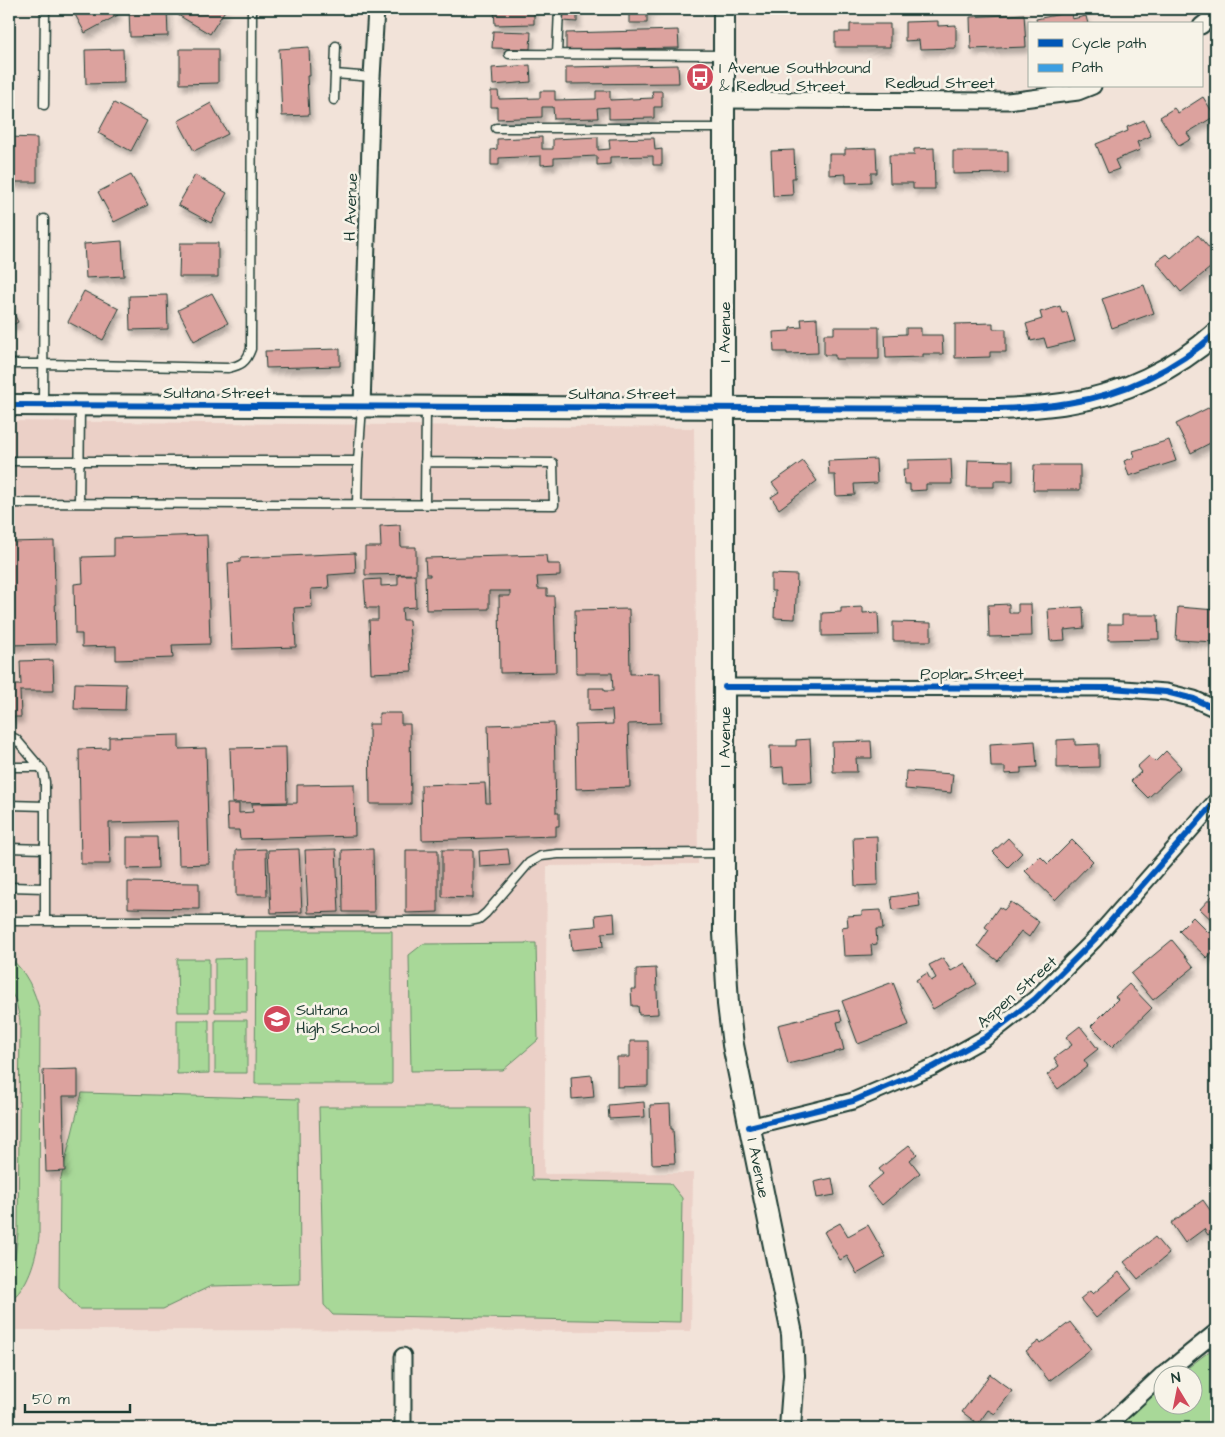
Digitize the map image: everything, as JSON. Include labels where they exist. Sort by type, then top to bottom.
[{"type":"main road","name":"I Avenue","points":[[724,9],[725,687],[723,901],[728,1004],[733,1045],[792,1334],[794,1375],[790,1428]]},
{"type":"main road","name":"Sultana Street","points":[[9,405],[999,409],[1069,403],[1108,393],[1146,380],[1179,362],[1216,333]]},
{"type":"street","name":"H Avenue","points":[[362,407],[372,77],[376,9]]},
{"type":"street","points":[[1202,25],[1216,14]]},
{"type":"street","name":"Redbud Street","points":[[724,100],[1008,101],[1078,92],[1089,88]]},
{"type":"street","name":"Poplar Street","points":[[725,687],[1110,688],[1166,692],[1194,699],[1216,709]]},
{"type":"street","name":"Aspen Street","points":[[749,1127],[852,1101],[933,1067],[985,1038],[1035,999],[1094,940],[1216,801]]},
{"type":"street","points":[[1177,1364],[1216,1332]]},
{"type":"street","points":[[403,1356],[403,1428]]},
{"type":"street","points":[[1105,1428],[1152,1385]]},
{"type":"lane","points":[[44,105],[45,9]]},
{"type":"lane","points":[[9,364],[228,368],[242,364],[247,360],[250,349],[252,9]]},
{"type":"lane","points":[[557,54],[559,9]]},
{"type":"lane","points":[[334,100],[336,46]]},
{"type":"lane","points":[[509,54],[724,55]]},
{"type":"lane","points":[[335,74],[372,77]]},
{"type":"lane","points":[[496,128],[724,128]]},
{"type":"lane","points":[[43,405],[44,219]]},
{"type":"lane","points":[[79,503],[80,406]]},
{"type":"lane","points":[[357,504],[362,407]]},
{"type":"lane","points":[[425,504],[426,408]]},
{"type":"lane","points":[[9,462],[358,461]]},
{"type":"lane","points":[[9,503],[554,505],[553,463],[425,462]]},
{"type":"lane","points":[[9,736],[16,739],[43,771],[45,782],[45,921]]},
{"type":"lane","points":[[9,767],[40,767]]},
{"type":"lane","points":[[9,806],[45,806]]},
{"type":"lane","points":[[9,848],[45,849]]},
{"type":"lane","points":[[9,921],[469,921],[479,919],[486,913],[529,864],[541,856],[558,854],[724,852]]},
{"type":"lane","points":[[9,888],[45,888]]},
{"type":"shaded area","name":"Sultana High School","points":[[9,421],[694,428],[698,864],[547,866],[544,1174],[693,1173],[691,1331],[9,1330]]},
{"type":"green space","points":[[256,931],[392,931],[392,1084],[255,1084]]},
{"type":"green space","points":[[536,943],[538,1040],[503,1070],[411,1071],[409,955],[423,944]]},
{"type":"green space","points":[[9,957],[29,982],[40,1012],[39,1237],[36,1254],[26,1281],[16,1296],[9,1301],[9,1270],[15,1257],[18,1233],[20,1021],[16,1001],[9,989]]},
{"type":"green space","points":[[247,958],[247,1012],[215,1012],[215,959]]},
{"type":"green space","points":[[177,959],[209,959],[209,1012],[178,1012]]},
{"type":"green space","points":[[177,1020],[209,1020],[209,1073],[177,1074]]},
{"type":"green space","points":[[215,1020],[247,1020],[247,1073],[215,1073]]},
{"type":"green space","points":[[82,1093],[299,1099],[300,1284],[211,1286],[163,1309],[79,1309],[59,1287],[60,1182]]},
{"type":"green space","points":[[319,1107],[530,1107],[532,1180],[670,1183],[682,1198],[680,1322],[333,1315],[324,1305]]},
{"type":"green space","points":[[1216,1346],[1216,1428],[1118,1428],[1152,1396],[1152,1414],[1202,1414],[1202,1364],[1193,1364]]},
{"type":"building","points":[[72,9],[115,9],[118,15],[85,33]]},
{"type":"building","points":[[129,9],[167,9],[168,36],[130,37]]},
{"type":"building","points":[[182,9],[226,9],[210,34],[178,15]]},
{"type":"building","points":[[494,9],[534,9],[534,24],[495,25]]},
{"type":"building","points":[[563,9],[577,9],[577,22],[563,21]]},
{"type":"building","points":[[629,9],[656,9],[647,10],[647,23],[629,23]]},
{"type":"building","points":[[1071,12],[1072,19],[1086,16],[1088,22],[1037,22],[1036,19]]},
{"type":"building","points":[[1024,14],[1026,47],[971,49],[970,17]]},
{"type":"building","points":[[938,21],[938,26],[956,25],[956,48],[920,49],[919,40],[905,41],[905,22]]},
{"type":"building","points":[[850,24],[890,24],[890,47],[835,47],[835,32],[850,32]]},
{"type":"building","points":[[678,30],[679,48],[566,50],[566,33]]},
{"type":"building","points":[[493,31],[531,32],[530,49],[492,48]]},
{"type":"building","points":[[309,47],[310,76],[307,76],[309,115],[282,116],[279,49]]},
{"type":"building","points":[[123,49],[124,83],[86,84],[85,50]]},
{"type":"building","points":[[180,49],[218,49],[218,83],[180,84]]},
{"type":"building","points":[[530,65],[531,82],[493,85],[492,68]]},
{"type":"building","points":[[678,65],[679,83],[566,84],[566,67]]},
{"type":"building","points":[[491,91],[498,91],[499,99],[540,98],[540,91],[555,91],[555,100],[596,99],[596,91],[610,91],[610,100],[653,98],[652,91],[662,91],[662,107],[654,107],[654,118],[609,119],[609,107],[597,108],[598,118],[554,119],[553,107],[542,107],[542,117],[497,119],[497,107],[491,107]]},
{"type":"building","points":[[1203,97],[1215,116],[1187,133],[1191,139],[1179,146],[1160,117],[1174,108],[1178,113]]},
{"type":"building","points":[[114,103],[147,121],[131,151],[98,133]]},
{"type":"building","points":[[211,103],[228,134],[194,151],[178,121]]},
{"type":"building","points":[[1144,120],[1151,136],[1137,142],[1140,150],[1115,160],[1119,169],[1108,173],[1096,144],[1128,131],[1127,127]]},
{"type":"building","points":[[9,137],[37,138],[37,182],[9,182]]},
{"type":"building","points":[[542,137],[542,149],[553,149],[553,139],[598,137],[598,150],[610,149],[609,139],[654,138],[655,150],[662,149],[662,165],[653,165],[653,156],[610,157],[610,164],[597,165],[597,156],[554,158],[554,164],[541,165],[541,156],[499,158],[499,165],[491,165],[491,150],[497,149],[497,139]]},
{"type":"building","points":[[876,148],[877,173],[871,173],[871,182],[846,183],[846,174],[829,175],[829,154],[845,154],[845,149]]},
{"type":"building","points":[[934,148],[935,189],[913,189],[913,183],[890,183],[889,155],[914,155],[914,149]]},
{"type":"building","points":[[794,150],[795,178],[792,178],[793,195],[773,196],[771,151]]},
{"type":"building","points":[[953,151],[1008,151],[1008,173],[953,174]]},
{"type":"building","points":[[131,175],[148,205],[114,222],[98,192]]},
{"type":"building","points":[[195,175],[227,193],[211,223],[178,205]]},
{"type":"building","points":[[1198,235],[1216,256],[1216,263],[1181,292],[1156,262],[1167,254],[1171,258]]},
{"type":"building","points":[[122,241],[124,276],[86,278],[84,244]]},
{"type":"building","points":[[180,243],[218,243],[218,277],[179,277]]},
{"type":"building","points":[[1144,285],[1154,313],[1112,328],[1102,299]]},
{"type":"building","points":[[84,291],[119,309],[103,340],[68,322]]},
{"type":"building","points":[[212,293],[228,323],[194,341],[178,310]]},
{"type":"building","points":[[167,295],[168,329],[130,330],[129,296]]},
{"type":"building","points":[[9,304],[18,322],[9,327]]},
{"type":"building","points":[[1060,306],[1062,313],[1067,312],[1075,341],[1047,348],[1044,338],[1031,341],[1026,324],[1042,319],[1040,312]]},
{"type":"building","points":[[817,318],[818,353],[787,354],[787,352],[774,352],[773,332],[790,331],[790,328],[802,327],[801,319]]},
{"type":"building","points":[[993,323],[993,329],[1006,329],[1006,352],[990,352],[990,357],[955,358],[955,324]]},
{"type":"building","points":[[834,327],[879,327],[879,359],[835,359],[835,355],[824,355],[824,334],[834,334]]},
{"type":"building","points":[[906,328],[921,328],[921,335],[942,335],[943,354],[923,354],[923,357],[886,358],[885,335],[906,334]]},
{"type":"building","points":[[340,349],[340,366],[266,368],[265,351]]},
{"type":"building","points":[[1216,404],[1216,440],[1191,453],[1176,424]]},
{"type":"building","points":[[1169,440],[1176,461],[1129,476],[1124,461],[1135,457],[1133,451]]},
{"type":"building","points":[[876,459],[877,483],[854,484],[855,495],[836,496],[835,475],[829,475],[828,461]]},
{"type":"building","points":[[951,459],[952,484],[926,484],[926,490],[910,491],[910,484],[904,484],[903,469],[908,469],[908,460]]},
{"type":"building","points":[[968,460],[1013,461],[1013,481],[994,481],[994,487],[967,487]]},
{"type":"building","points":[[803,461],[817,481],[779,509],[771,497],[779,492],[772,483]]},
{"type":"building","points":[[1034,465],[1080,465],[1080,490],[1033,490]]},
{"type":"building","points":[[400,525],[401,547],[416,547],[416,574],[365,575],[365,547],[381,547],[380,526]]},
{"type":"building","points":[[207,535],[210,644],[172,645],[173,658],[116,660],[116,646],[82,647],[82,634],[75,634],[74,584],[83,583],[82,557],[114,556],[114,538]]},
{"type":"building","points":[[54,541],[56,644],[9,645],[9,542]]},
{"type":"building","points":[[355,553],[356,573],[328,575],[329,588],[311,589],[312,607],[294,608],[296,647],[232,649],[228,563],[240,562],[240,558]]},
{"type":"building","points":[[546,555],[547,564],[560,564],[560,576],[537,577],[538,589],[547,589],[547,596],[554,596],[556,672],[500,673],[499,596],[510,596],[510,591],[489,591],[489,609],[426,610],[425,576],[430,576],[430,574],[426,574],[425,558]]},
{"type":"building","points":[[771,574],[797,575],[795,619],[774,618],[775,591],[771,591]]},
{"type":"building","points":[[398,575],[415,575],[416,607],[402,608],[403,620],[409,620],[412,671],[371,673],[369,620],[378,620],[378,608],[366,608],[364,580],[381,579],[381,586],[398,585]]},
{"type":"building","points":[[1009,604],[1009,613],[1018,613],[1018,604],[1031,604],[1032,636],[989,637],[988,605]]},
{"type":"building","points":[[863,607],[863,613],[878,612],[879,635],[822,636],[822,613],[841,612],[841,608]]},
{"type":"building","points":[[1083,607],[1084,628],[1064,630],[1065,640],[1050,641],[1048,609]]},
{"type":"building","points":[[1178,607],[1216,610],[1216,642],[1176,640]]},
{"type":"building","points":[[629,609],[630,674],[660,673],[661,723],[628,724],[630,787],[576,789],[575,725],[613,724],[612,710],[589,711],[589,688],[604,688],[604,691],[613,691],[612,673],[576,673],[575,610]]},
{"type":"building","points":[[1122,615],[1158,615],[1159,639],[1108,640],[1108,624],[1122,624]]},
{"type":"building","points":[[893,622],[931,623],[931,641],[893,641]]},
{"type":"building","points":[[53,660],[54,691],[20,691],[21,717],[9,717],[9,685],[21,685],[20,661]]},
{"type":"building","points":[[75,683],[126,684],[125,710],[74,709]]},
{"type":"building","points":[[379,713],[401,713],[401,724],[410,724],[411,804],[370,804],[369,724],[379,724]]},
{"type":"building","points":[[554,723],[556,813],[559,813],[559,826],[556,826],[556,836],[422,840],[421,785],[485,783],[486,803],[490,803],[488,725]]},
{"type":"building","points":[[179,735],[179,749],[206,748],[209,864],[179,865],[178,821],[109,823],[110,864],[81,864],[79,749],[109,748],[109,737]]},
{"type":"building","points":[[810,739],[812,782],[784,783],[783,767],[771,768],[770,746],[796,746],[796,740]]},
{"type":"building","points":[[1075,739],[1075,745],[1099,744],[1099,767],[1057,768],[1057,740]]},
{"type":"building","points":[[871,741],[872,758],[856,758],[857,772],[833,772],[832,742]]},
{"type":"building","points":[[1035,741],[1037,767],[1021,768],[1021,773],[1005,774],[1005,767],[991,767],[990,744]]},
{"type":"building","points":[[286,747],[287,802],[232,803],[230,748]]},
{"type":"building","points":[[1166,751],[1181,767],[1148,798],[1131,781],[1141,772],[1137,767],[1149,756],[1155,762]]},
{"type":"building","points":[[906,771],[953,774],[951,793],[905,789]]},
{"type":"building","points":[[354,784],[355,836],[240,839],[239,830],[228,830],[227,804],[239,804],[239,813],[253,812],[252,804],[297,803],[297,785]]},
{"type":"building","points":[[877,836],[878,885],[855,886],[853,837]]},
{"type":"building","points":[[127,837],[157,837],[158,868],[127,869]]},
{"type":"building","points":[[1008,838],[1022,853],[1008,867],[993,852]]},
{"type":"building","points":[[1072,840],[1093,861],[1055,900],[1025,871],[1040,856],[1048,864]]},
{"type":"building","points":[[266,849],[267,896],[236,896],[236,850]]},
{"type":"building","points":[[299,849],[302,912],[271,913],[268,850]]},
{"type":"building","points":[[336,849],[339,912],[308,913],[305,850]]},
{"type":"building","points":[[373,849],[374,912],[343,912],[342,850]]},
{"type":"building","points":[[508,849],[510,865],[480,867],[479,851]]},
{"type":"building","points":[[406,850],[438,850],[438,912],[406,913]]},
{"type":"building","points":[[442,850],[473,850],[473,898],[442,897]]},
{"type":"building","points":[[128,882],[199,883],[199,909],[128,908]]},
{"type":"building","points":[[918,893],[920,906],[893,910],[891,897]]},
{"type":"building","points":[[1214,894],[1216,896],[1216,924],[1200,909]]},
{"type":"building","points":[[1011,902],[1039,922],[1029,937],[1021,931],[998,961],[978,946],[989,930],[985,927],[999,907],[1004,910]]},
{"type":"building","points":[[881,910],[883,929],[876,929],[877,944],[871,945],[872,955],[844,956],[842,927],[848,926],[847,916],[862,915],[862,911]]},
{"type":"building","points":[[614,913],[615,932],[602,933],[603,947],[572,950],[570,928],[596,926],[595,915]]},
{"type":"building","points":[[1193,917],[1209,933],[1216,925],[1216,948],[1207,958],[1179,931]]},
{"type":"building","points":[[1172,940],[1194,967],[1153,1000],[1131,974]]},
{"type":"building","points":[[943,958],[951,971],[965,963],[977,984],[933,1009],[916,980],[927,973],[931,981],[936,978],[929,965]]},
{"type":"building","points":[[656,968],[658,1014],[639,1015],[638,1006],[632,1006],[631,989],[636,989],[636,969]]},
{"type":"building","points":[[893,982],[909,1025],[858,1044],[842,1001]]},
{"type":"building","points":[[1129,984],[1152,1008],[1112,1047],[1091,1026],[1118,999],[1115,997]]},
{"type":"building","points":[[839,1010],[842,1021],[837,1022],[844,1050],[788,1064],[778,1025]]},
{"type":"building","points":[[1080,1026],[1098,1049],[1084,1060],[1088,1066],[1058,1089],[1047,1075],[1059,1066],[1054,1058],[1072,1045],[1066,1037]]},
{"type":"building","points":[[630,1041],[648,1041],[648,1086],[617,1087],[617,1057],[630,1057]]},
{"type":"building","points":[[78,1069],[78,1096],[63,1096],[65,1171],[46,1172],[43,1070]]},
{"type":"building","points":[[592,1075],[594,1097],[572,1099],[571,1077]]},
{"type":"building","points":[[644,1102],[645,1117],[609,1119],[608,1105]]},
{"type":"building","points":[[670,1104],[675,1163],[652,1164],[650,1105]]},
{"type":"building","points":[[909,1145],[917,1154],[910,1160],[920,1173],[882,1205],[867,1187],[883,1174],[879,1169]]},
{"type":"building","points":[[832,1178],[835,1195],[817,1198],[814,1182]]},
{"type":"building","points":[[1203,1200],[1210,1210],[1216,1206],[1216,1229],[1208,1235],[1204,1229],[1185,1243],[1171,1223]]},
{"type":"building","points":[[840,1223],[848,1236],[868,1225],[886,1257],[857,1274],[847,1256],[840,1260],[824,1232]]},
{"type":"building","points":[[1155,1237],[1169,1254],[1138,1279],[1124,1262]]},
{"type":"building","points":[[1119,1272],[1132,1289],[1096,1318],[1080,1299],[1090,1291],[1093,1294]]},
{"type":"building","points":[[1070,1322],[1091,1349],[1049,1381],[1026,1351],[1039,1341],[1041,1344]]},
{"type":"building","points":[[990,1374],[1012,1391],[995,1414],[988,1410],[978,1424],[962,1412]]},
{"type":"marked path","points":[[1205,1428],[1204,1425],[1214,1423],[1216,1428]]},
{"type":"cycle path","points":[[9,405],[1025,408],[1088,399],[1128,387],[1184,358],[1216,333]]},
{"type":"cycle path","points":[[725,687],[1110,688],[1166,692],[1194,699],[1216,709]]},
{"type":"cycle path","points":[[749,1127],[853,1101],[933,1067],[985,1038],[1035,999],[1094,940],[1216,801]]},
{"type":"place","name":"I Avenue Southbound & Redbud Street","points":[[700,77]]},
{"type":"place","name":"Sultana High School","points":[[277,1019]]}]
